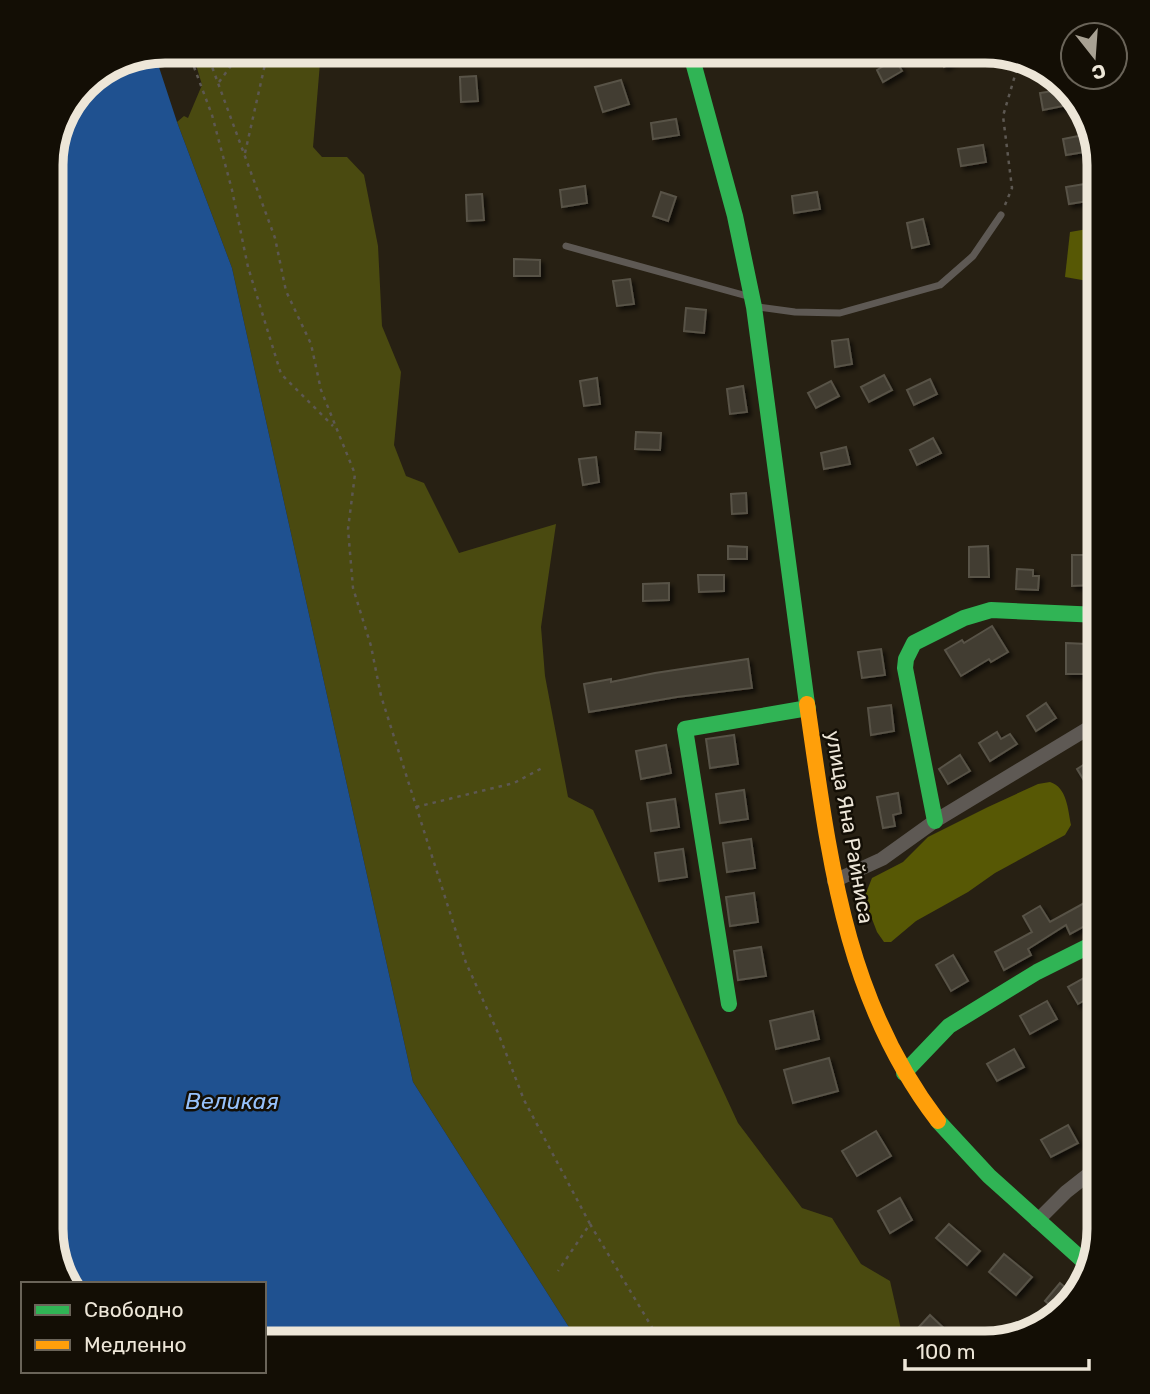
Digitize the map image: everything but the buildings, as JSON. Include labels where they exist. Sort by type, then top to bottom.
[{"type":"street","name":"улица Яна Райниса","points":[[693,63],[735,216],[753,302],[791,604],[834,881],[862,986],[884,1037],[904,1073],[939,1123],[976,1166],[1082,1260]]},
{"type":"street","points":[[935,821],[905,668],[906,659],[914,643],[964,618],[991,610],[1087,614]]},
{"type":"street","points":[[729,1004],[685,729],[808,708]]},
{"type":"street","points":[[834,881],[882,859],[935,821],[1087,727]]},
{"type":"street","points":[[904,1073],[949,1026],[1037,972],[1087,947]]},
{"type":"street","points":[[1037,1221],[1087,1175]]},
{"type":"lane","points":[[566,246],[753,302],[795,312],[841,313],[940,285],[973,256],[1001,215]]},
{"type":"path","points":[[192,63],[212,115],[232,190],[248,267],[281,374],[335,428]]},
{"type":"path","points":[[211,63],[275,238],[286,291],[311,344],[321,390],[355,474],[348,530],[353,588],[371,646],[381,696],[466,962],[499,1035],[524,1100],[590,1224],[654,1331]]},
{"type":"path","points":[[219,83],[233,63]]},
{"type":"path","points":[[244,154],[265,63]]},
{"type":"path","points":[[1001,215],[1012,188],[1003,116],[1016,72],[1020,69]]},
{"type":"path","points":[[416,807],[514,782],[544,767]]},
{"type":"path","points":[[558,1271],[590,1224]]},
{"type":"shaded area","points":[[196,63],[320,63],[313,147],[322,157],[347,157],[364,175],[378,246],[382,326],[401,372],[394,445],[406,476],[424,483],[459,553],[556,524],[541,627],[545,676],[568,797],[593,810],[738,1123],[802,1208],[832,1218],[861,1264],[890,1281],[901,1331],[571,1331],[413,1082],[232,268],[177,122],[184,116],[188,118],[202,85]]},
{"type":"shaded area","points":[[1087,229],[1087,281],[1065,277],[1070,232]]},
{"type":"shaded area","points":[[1050,782],[1060,789],[1066,800],[1071,825],[1065,835],[916,921],[891,942],[884,942],[877,932],[864,898],[872,878],[903,862],[928,837],[1038,784]]},
{"type":"water","name":"Великая","points":[[158,64],[232,268],[413,1082],[571,1331],[266,1331],[266,1282],[78,1282],[66,1255],[63,1229],[63,159],[71,126],[93,93],[109,80],[145,65]]},
{"type":"traffic: fast","points":[[693,63],[735,216],[754,307],[807,704]]},
{"type":"traffic: fast","points":[[935,821],[905,668],[906,659],[914,643],[964,618],[991,610],[1087,614]]},
{"type":"traffic: fast","points":[[729,1004],[685,729],[808,708]]},
{"type":"traffic: fast","points":[[904,1073],[949,1026],[1037,972],[1087,947]]},
{"type":"traffic: fast","points":[[938,1121],[989,1176],[1082,1260]]},
{"type":"traffic: slow","points":[[807,704],[833,869],[861,974],[881,1025],[906,1074],[938,1121]]}]
